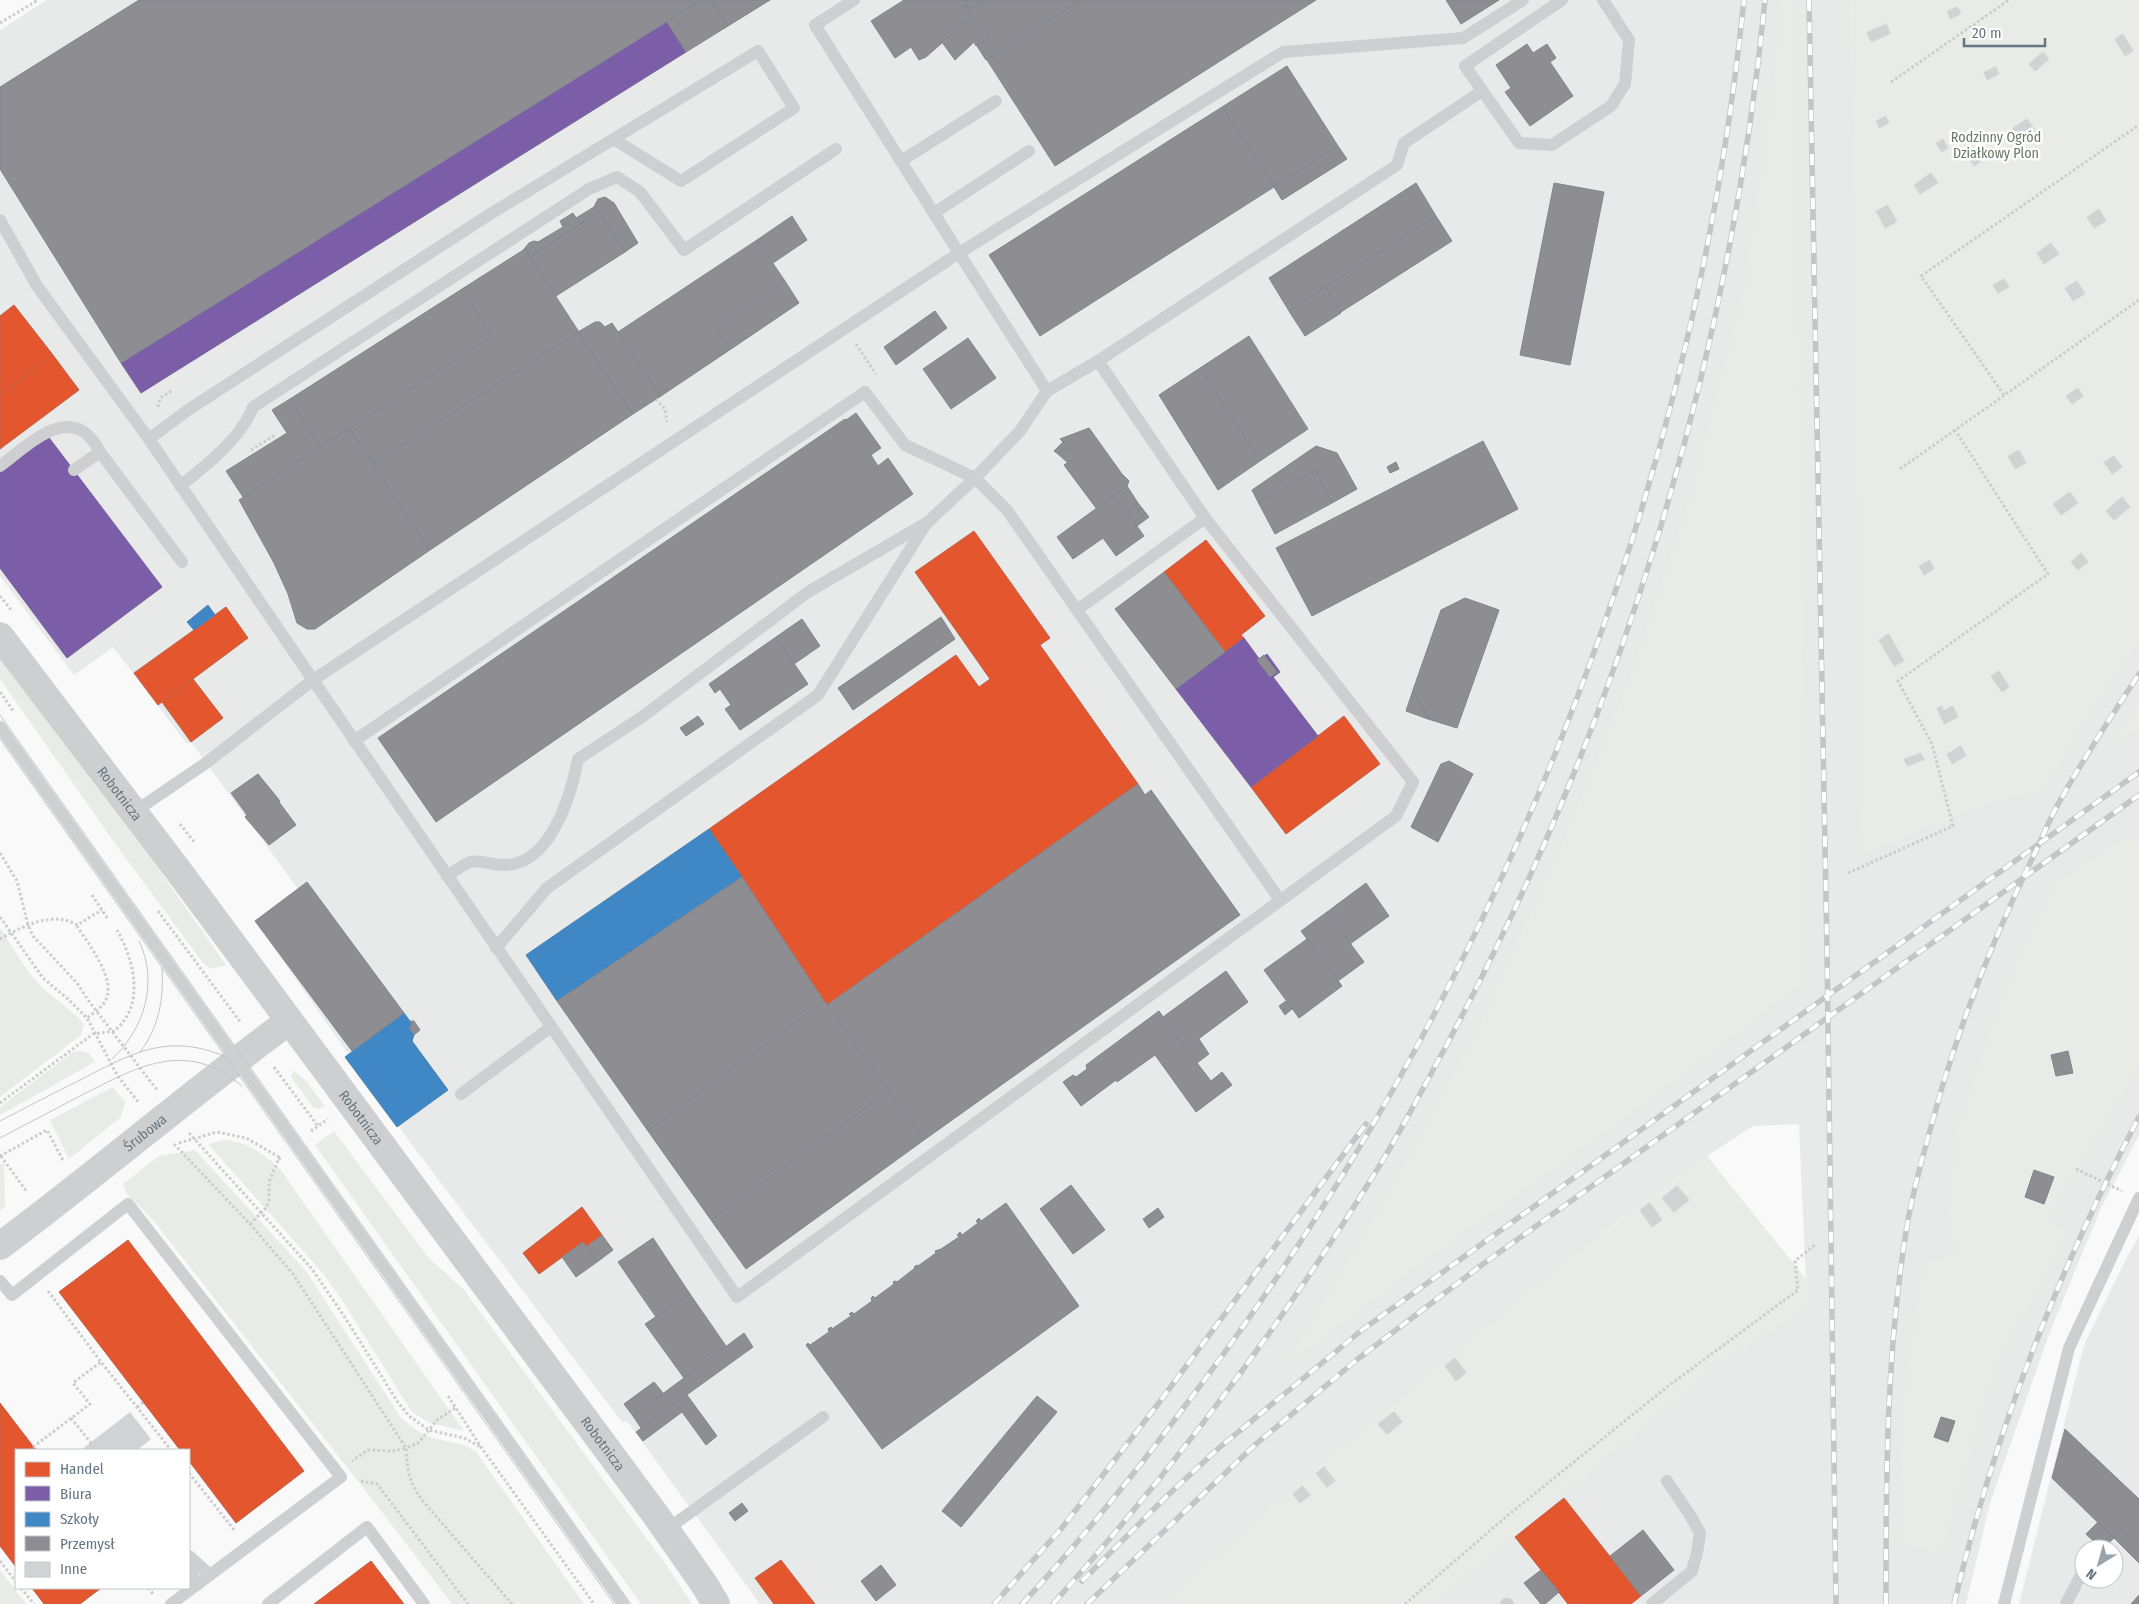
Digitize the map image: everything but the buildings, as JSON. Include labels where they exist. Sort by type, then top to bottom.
[{"type":"street","name":"Robotnicza","points":[[0,636],[134,812],[666,1530],[716,1604]]},
{"type":"street","name":"Śrubowa","points":[[0,1246],[152,1129],[236,1060],[289,1021]]},
{"type":"lane","points":[[854,0],[815,25],[1047,391]]},
{"type":"lane","points":[[134,812],[206,763],[313,680],[959,253],[1283,52],[1463,38],[1523,0]]},
{"type":"lane","points":[[1562,0],[1465,66],[1519,143],[1552,145],[1611,106],[1625,84],[1629,40],[1603,0]]},
{"type":"lane","points":[[149,439],[188,410],[479,222],[758,51],[794,108],[681,181],[615,140]]},
{"type":"lane","points":[[447,876],[471,861],[505,866],[520,862],[540,849],[566,806],[573,786],[578,759],[642,717],[808,592],[928,522],[975,478],[1020,431],[1047,391],[1098,361],[1397,165],[1404,143],[1482,91]]},
{"type":"lane","points":[[901,161],[996,101]]},
{"type":"lane","points":[[180,486],[205,467],[248,420],[253,407],[589,188],[618,177],[640,192],[684,250],[836,149]]},
{"type":"lane","points":[[934,213],[1029,151]]},
{"type":"lane","points":[[0,220],[38,286],[149,439],[496,948],[738,1297],[1396,816],[1413,782],[1205,518],[1098,361]]},
{"type":"lane","points":[[354,741],[865,392],[904,445],[975,478],[1008,510],[1280,900]]},
{"type":"lane","points":[[0,466],[49,430],[70,426],[84,432],[95,442],[100,452],[182,562]]},
{"type":"lane","points":[[74,470],[100,452]]},
{"type":"lane","points":[[1077,610],[1205,518]]},
{"type":"lane","points":[[496,948],[547,888],[818,695],[928,522]]},
{"type":"lane","points":[[0,726],[623,1604]]},
{"type":"lane","points":[[461,1094],[551,1027]]},
{"type":"lane","points":[[2004,1604],[2069,1348],[2138,1200]]},
{"type":"lane","points":[[0,1281],[12,1295],[36,1274],[128,1204],[341,1477],[172,1604]]},
{"type":"lane","points":[[666,1530],[823,1417]]},
{"type":"lane","points":[[1652,1604],[1692,1571],[1700,1533],[1667,1482]]},
{"type":"lane","points":[[268,1604],[367,1527],[424,1604]]},
{"type":"lane","points":[[190,1557],[210,1575]]},
{"type":"lane","points":[[190,1571],[198,1584]]},
{"type":"lane","points":[[2066,1604],[2074,1588]]},
{"type":"path","points":[[0,23],[38,0]]},
{"type":"path","points":[[1891,82],[2009,0]]},
{"type":"path","points":[[2004,395],[1922,276],[2139,125]]},
{"type":"path","points":[[1900,469],[2139,300]]},
{"type":"path","points":[[846,328],[876,374],[865,392]]},
{"type":"path","points":[[656,399],[671,415]]},
{"type":"path","points":[[665,409],[668,428]]},
{"type":"path","points":[[1848,873],[1953,826],[1932,744],[1898,681],[2048,574],[1954,430]]},
{"type":"path","points":[[0,852],[17,881],[28,925],[33,936],[77,983],[161,1095]]},
{"type":"path","points":[[77,926],[102,910],[111,922]]},
{"type":"path","points":[[0,917],[42,978],[87,1018],[93,1034],[117,1075],[143,1108]]},
{"type":"path","points":[[0,939],[28,925],[59,920],[70,921],[77,926],[107,978],[108,990],[106,999],[87,1018]]},
{"type":"path","points":[[0,1103],[93,1034],[114,1031],[128,1016],[134,991],[134,978],[131,960],[115,928]]},
{"type":"path","points":[[272,1064],[318,1126]]},
{"type":"path","points":[[307,1134],[332,1116]]},
{"type":"path","points":[[31,1197],[0,1156],[48,1130],[67,1168]]},
{"type":"path","points":[[279,1158],[246,1138],[217,1132],[174,1144],[250,1224],[299,1281],[406,1448],[407,1468],[413,1487],[512,1604]]},
{"type":"path","points":[[194,1139],[312,1269],[346,1319],[397,1401],[409,1416],[428,1430],[464,1438],[481,1447]]},
{"type":"path","points":[[250,1224],[266,1208],[269,1200],[269,1182],[284,1151]]},
{"type":"path","points":[[2076,1169],[2118,1188]]},
{"type":"path","points":[[1404,1604],[1506,1516],[1660,1393],[1798,1290],[1795,1261],[1816,1244]]},
{"type":"path","points":[[36,1274],[101,1362],[170,1449]]},
{"type":"path","points":[[33,1447],[90,1404],[73,1383],[101,1362]]},
{"type":"path","points":[[444,1389],[481,1447],[594,1604]]},
{"type":"path","points":[[137,1407],[144,1402]]},
{"type":"path","points":[[456,1408],[437,1420],[418,1443],[393,1451],[368,1450],[345,1466],[341,1477],[377,1484],[468,1604]]},
{"type":"path","points":[[71,1418],[91,1443]]},
{"type":"path","points":[[190,1474],[247,1547]]},
{"type":"path","points":[[0,1561],[15,1581]]},
{"type":"path","points":[[22,1589],[34,1604]]},
{"type":"shaded area","points":[[47,0],[1850,0],[1853,70],[2139,577],[2139,845],[2128,835],[2139,977],[2139,1135],[2101,1208],[2049,1334],[1990,1503],[1966,1604],[1431,1604],[1714,1366],[1807,1306],[1799,1124],[1753,1126],[1707,1156],[1605,1231],[1326,1462],[1164,1604],[760,1604],[627,1421],[623,1423],[410,1142],[255,921],[298,889],[191,742],[187,744],[113,647],[74,675],[0,576],[0,30]],"holes":[[[1689,504],[1791,939],[1481,1025],[1557,860],[1628,687]]]},
{"type":"shaded area","points":[[2139,1236],[2139,1604],[2019,1604],[2084,1345]]},
{"type":"green space","points":[[1782,0],[1795,0],[1806,980],[1626,1117],[1426,1259],[1286,1366],[1393,1187],[1481,1025],[1557,860],[1628,687],[1689,504],[1745,288],[1767,135]]},
{"type":"green space","name":"Rodzinny Ogród Działkowy Plon","points":[[1850,0],[2139,0],[2139,640],[2107,685],[2042,790],[1995,801],[1863,854],[1860,776],[1853,70]]},
{"type":"green space","points":[[0,658],[158,868],[226,965],[212,969],[204,964],[119,849],[0,679]]},
{"type":"green space","points":[[2139,706],[2139,727],[2110,746]]},
{"type":"green space","points":[[2128,835],[2139,845],[2139,1065],[2046,1221],[2066,1231],[2038,1289],[2008,1339],[1987,1396],[1940,1553],[1898,1543],[1905,1397],[1923,1265],[1955,1252],[1948,1205],[1958,1129],[2012,972],[2058,882]]},
{"type":"green space","points":[[0,928],[21,961],[39,984],[84,1024],[81,1035],[0,1097]]},
{"type":"green space","points":[[73,1052],[89,1053],[95,1062],[0,1115],[0,1107]]},
{"type":"green space","points":[[294,1071],[306,1081],[325,1106],[319,1109],[314,1108],[291,1077]]},
{"type":"green space","points":[[113,1087],[125,1102],[121,1117],[69,1159],[50,1120]]},
{"type":"green space","points":[[334,1131],[427,1256],[464,1290],[666,1565],[692,1604],[641,1604],[315,1145]]},
{"type":"green space","points":[[224,1140],[240,1143],[261,1153],[280,1169],[464,1431],[430,1423],[412,1412],[342,1300],[322,1272],[208,1144]]},
{"type":"green space","points":[[195,1150],[306,1271],[401,1418],[425,1435],[461,1444],[476,1452],[584,1604],[452,1604],[153,1220],[127,1194],[123,1184],[159,1156]]},
{"type":"green space","points":[[1707,1156],[1806,1279],[1807,1306],[1714,1366],[1431,1604],[1164,1604],[1326,1462],[1465,1346],[1596,1238]]},
{"type":"green space","points":[[4,1163],[5,1207],[0,1211],[0,1165]]},
{"type":"green space","points":[[0,1570],[26,1604],[0,1604]]},
{"type":"tram line","points":[[0,715],[631,1604]]},
{"type":"tram line","points":[[0,739],[614,1604]]},
{"type":"tram line","points":[[112,1059],[133,1034],[145,1004],[148,989],[148,973],[139,941]]},
{"type":"tram line","points":[[140,1052],[152,1033],[159,1012],[162,968]]},
{"type":"tram line","points":[[0,1121],[118,1061],[151,1049],[186,1046],[226,1057]]},
{"type":"tram line","points":[[0,1138],[122,1075],[162,1062],[181,1060],[201,1063],[221,1071],[242,1086]]},
{"type":"railway","points":[[1022,1604],[1105,1509],[1144,1460],[1182,1410],[1293,1253],[1393,1090],[1482,919],[1559,743],[1625,562],[1678,378],[1718,190],[1744,0]]},
{"type":"railway","points":[[1053,1604],[1097,1554],[1182,1450],[1263,1342],[1339,1230],[1375,1173],[1445,1048],[1507,925],[1563,799],[1613,671],[1657,540],[1694,407],[1724,273],[1748,137],[1765,0]]},
{"type":"railway","points":[[1809,0],[1827,951],[1836,1604]]},
{"type":"railway","points":[[1886,1604],[1886,1508],[1891,1364],[1895,1316],[1908,1220],[1923,1156],[1960,1031],[2006,914],[2057,806],[2089,751],[2139,674]]},
{"type":"railway","points":[[1082,1581],[1168,1495],[1220,1447],[1362,1330],[2139,772]]},
{"type":"railway","points":[[1087,1604],[1256,1444],[1359,1358],[1483,1264],[2139,795]]},
{"type":"railway","points":[[1954,1604],[1988,1478],[2031,1355],[2055,1294],[2082,1234],[2109,1175],[2139,1117]]},
{"type":"railway","points":[[994,1604],[1061,1529],[1155,1408],[1366,1124]]}]
